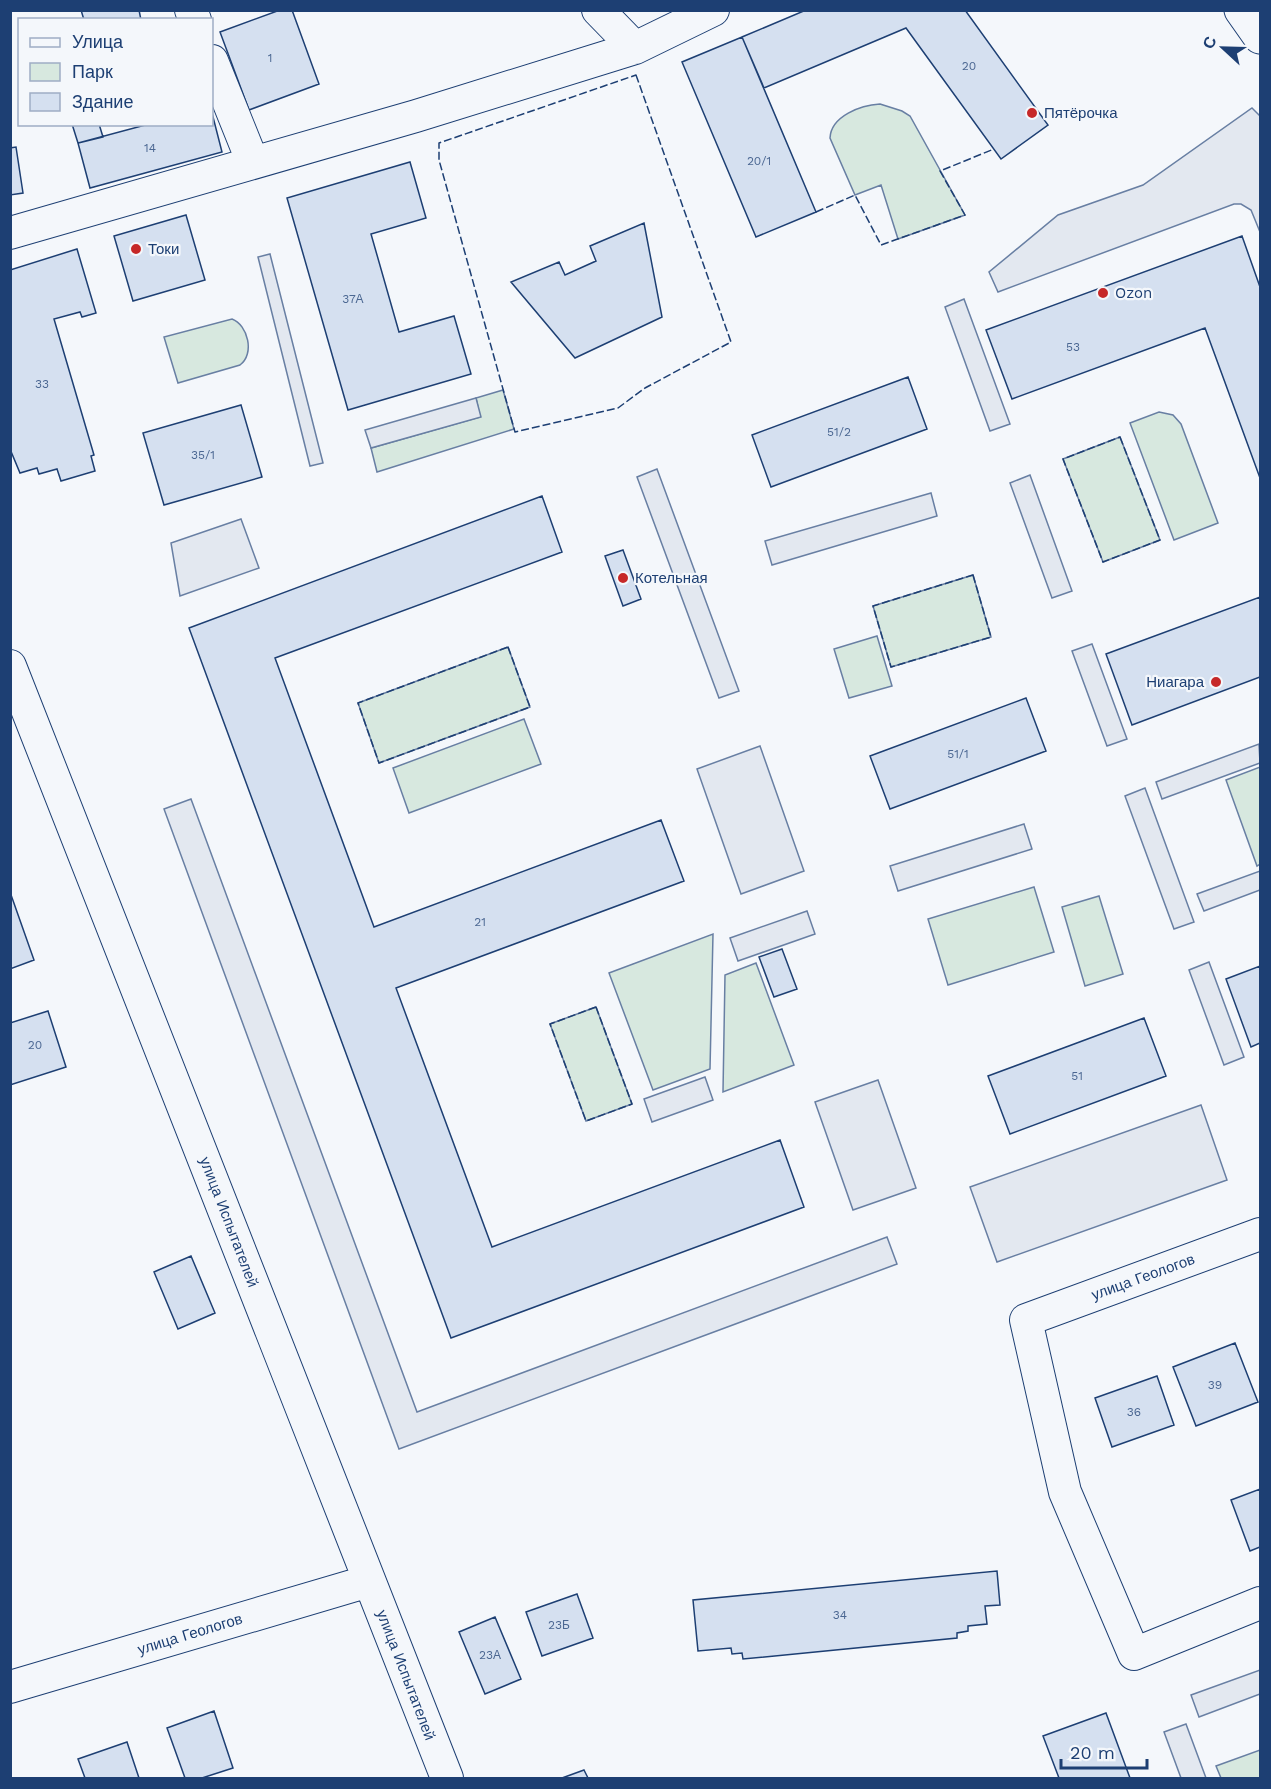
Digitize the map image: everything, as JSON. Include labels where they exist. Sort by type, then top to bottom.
[{"type":"main road","points":[[1241,10],[1260,37]]},
{"type":"street","points":[[598,10],[635,48]]},
{"type":"street","points":[[10,233],[416,116],[635,48],[712,10]]},
{"type":"street","points":[[213,63],[253,163]]},
{"type":"street","name":"улица Испытателей","points":[[10,666],[447,1779]]},
{"type":"street","name":"улица Геологов","points":[[1260,1234],[1026,1320],[1065,1492],[1134,1654],[1260,1603]]},
{"type":"street","name":"улица Геологов","points":[[10,1687],[369,1581]]},
{"type":"green space","points":[[880,104],[910,116],[965,215],[898,239],[881,185],[855,195],[830,138],[832,130],[848,113]]},
{"type":"green space","points":[[232,319],[238,322],[246,333],[248,347],[245,360],[240,365],[178,383],[164,337]]},
{"type":"green space","points":[[503,390],[514,429],[377,472],[371,448],[480,417],[476,398]]},
{"type":"green space","points":[[1159,412],[1173,415],[1181,424],[1218,523],[1174,540],[1130,423]]},
{"type":"green space","points":[[1120,437],[1160,540],[1103,562],[1063,459]]},
{"type":"green space","points":[[973,575],[991,637],[891,667],[873,606]]},
{"type":"green space","points":[[877,636],[892,686],[849,698],[834,649]]},
{"type":"green space","points":[[508,647],[530,707],[379,763],[358,703]]},
{"type":"green space","points":[[524,719],[541,764],[409,813],[393,768]]},
{"type":"green space","points":[[1260,767],[1260,864],[1257,866],[1226,780]]},
{"type":"green space","points":[[1034,887],[1054,952],[948,985],[928,919]]},
{"type":"green space","points":[[1099,896],[1123,974],[1085,986],[1062,907]]},
{"type":"green space","points":[[713,934],[710,1069],[653,1090],[609,973]]},
{"type":"green space","points":[[756,963],[794,1065],[723,1092],[725,975]]},
{"type":"green space","points":[[596,1007],[632,1104],[586,1121],[550,1024]]},
{"type":"green space","points":[[1260,1750],[1260,1778],[1221,1778],[1216,1766]]},
{"type":"shaded area","points":[[1252,108],[1260,116],[1260,232],[1251,210],[1241,204],[1234,204],[998,292],[989,272],[1058,215],[1143,185]]},
{"type":"shaded area","points":[[270,254],[323,463],[310,466],[258,257]]},
{"type":"shaded area","points":[[964,299],[1010,424],[990,431],[945,307]]},
{"type":"shaded area","points":[[476,398],[481,417],[371,448],[365,430]]},
{"type":"shaded area","points":[[657,469],[739,691],[719,698],[637,477]]},
{"type":"shaded area","points":[[1030,475],[1072,591],[1052,598],[1010,483]]},
{"type":"shaded area","points":[[931,493],[937,516],[772,565],[765,541]]},
{"type":"shaded area","points":[[241,519],[259,568],[180,596],[171,543]]},
{"type":"shaded area","points":[[1092,644],[1127,739],[1107,746],[1072,651]]},
{"type":"shaded area","points":[[1259,744],[1260,763],[1162,799],[1156,782]]},
{"type":"shaded area","points":[[760,746],[804,871],[741,894],[697,769]]},
{"type":"shaded area","points":[[1145,788],[1194,922],[1174,929],[1125,796]]},
{"type":"shaded area","points":[[191,799],[417,1412],[887,1237],[897,1264],[399,1449],[164,809]]},
{"type":"shaded area","points":[[1024,824],[1032,849],[898,891],[890,866]]},
{"type":"shaded area","points":[[1260,871],[1260,890],[1204,911],[1197,894]]},
{"type":"shaded area","points":[[807,911],[815,934],[738,961],[730,938]]},
{"type":"shaded area","points":[[1209,962],[1244,1057],[1224,1065],[1189,970]]},
{"type":"shaded area","points":[[705,1077],[713,1100],[652,1122],[644,1099]]},
{"type":"shaded area","points":[[878,1080],[916,1188],[853,1210],[815,1102]]},
{"type":"shaded area","points":[[1201,1105],[1227,1180],[997,1262],[970,1187]]},
{"type":"shaded area","points":[[1260,1670],[1260,1694],[1199,1717],[1191,1695]]},
{"type":"shaded area","points":[[1186,1724],[1206,1778],[1181,1778],[1164,1732]]},
{"type":"building","points":[[81,10],[139,10],[141,18],[83,18]]},
{"type":"building","points":[[280,10],[292,10],[319,84],[249,110],[220,32]]},
{"type":"building","points":[[806,10],[965,10],[1048,125],[1001,159],[906,28],[764,88],[742,37]]},
{"type":"building","points":[[742,37],[816,212],[756,237],[682,62]]},
{"type":"building","points":[[213,117],[222,152],[90,188],[78,143],[142,126],[213,126]]},
{"type":"building","points":[[73,126],[100,126],[103,137],[78,143]]},
{"type":"building","points":[[16,147],[23,193],[10,195],[10,148]]},
{"type":"building","points":[[410,162],[426,218],[371,234],[399,332],[454,316],[471,374],[348,410],[287,198]]},
{"type":"building","points":[[186,215],[205,280],[133,301],[114,236]]},
{"type":"building","points":[[644,223],[662,317],[575,358],[511,282],[559,262],[565,275],[596,261],[590,246]]},
{"type":"building","points":[[1242,236],[1260,287],[1260,478],[1205,328],[1012,399],[986,330]]},
{"type":"building","points":[[77,249],[96,313],[82,317],[80,312],[54,319],[94,455],[91,456],[95,471],[61,481],[57,469],[39,474],[37,468],[20,473],[10,449],[10,270]]},
{"type":"building","points":[[908,377],[927,429],[771,487],[752,435]]},
{"type":"building","points":[[241,405],[262,477],[164,505],[143,433]]},
{"type":"building","points":[[542,496],[562,552],[275,658],[374,927],[661,820],[684,881],[396,988],[492,1247],[780,1140],[804,1207],[451,1338],[189,628]]},
{"type":"building","name":"Котельная","points":[[623,550],[641,599],[623,606],[605,556]]},
{"type":"building","points":[[1260,597],[1260,677],[1132,725],[1106,654]]},
{"type":"building","points":[[1026,698],[1046,751],[890,809],[870,756]]},
{"type":"building","points":[[10,892],[34,960],[10,969]]},
{"type":"building","points":[[782,949],[797,989],[774,997],[759,957]]},
{"type":"building","points":[[1260,966],[1260,1043],[1251,1047],[1226,979]]},
{"type":"building","points":[[48,1011],[66,1067],[10,1085],[10,1023]]},
{"type":"building","points":[[1144,1018],[1166,1076],[1010,1134],[988,1076]]},
{"type":"building","points":[[191,1256],[215,1313],[178,1329],[154,1272]]},
{"type":"building","points":[[1235,1343],[1258,1402],[1196,1426],[1173,1367]]},
{"type":"building","points":[[1157,1376],[1174,1425],[1112,1447],[1095,1398]]},
{"type":"building","points":[[1260,1489],[1260,1547],[1250,1551],[1231,1500]]},
{"type":"building","points":[[997,1571],[1000,1605],[985,1606],[987,1624],[968,1626],[968,1631],[957,1633],[957,1638],[743,1659],[742,1653],[732,1654],[731,1648],[698,1651],[693,1600]]},
{"type":"building","points":[[577,1594],[593,1638],[542,1656],[526,1612]]},
{"type":"building","points":[[495,1617],[521,1679],[485,1694],[459,1632]]},
{"type":"building","points":[[214,1711],[233,1768],[202,1778],[185,1778],[167,1728]]},
{"type":"building","points":[[1106,1713],[1130,1778],[1059,1778],[1043,1736]]},
{"type":"building","points":[[127,1742],[139,1778],[85,1778],[78,1759]]},
{"type":"building","points":[[584,1770],[588,1778],[562,1778]]},
{"type":"fence","points":[[636,75],[731,342],[645,388],[618,408],[515,432],[439,160],[439,143],[636,75]]},
{"type":"fence","points":[[816,212],[855,195],[881,245],[965,215],[940,171],[994,149]]},
{"type":"fence","points":[[1120,437],[1160,540],[1103,562],[1063,459],[1120,437]]},
{"type":"fence","points":[[973,575],[991,637],[891,667],[873,606],[973,575]]},
{"type":"fence","points":[[508,647],[530,707],[379,763],[358,703],[508,647]]},
{"type":"fence","points":[[596,1007],[632,1104],[586,1121],[550,1024],[596,1007]]},
{"type":"place","name":"Пятёрочка","points":[[1032,113]]},
{"type":"place","name":"Токи","points":[[136,249]]},
{"type":"place","name":"Ozon","points":[[1103,293]]},
{"type":"place","name":"Котельная","points":[[623,578]]},
{"type":"place","name":"Ниагара","points":[[1216,682]]}]
